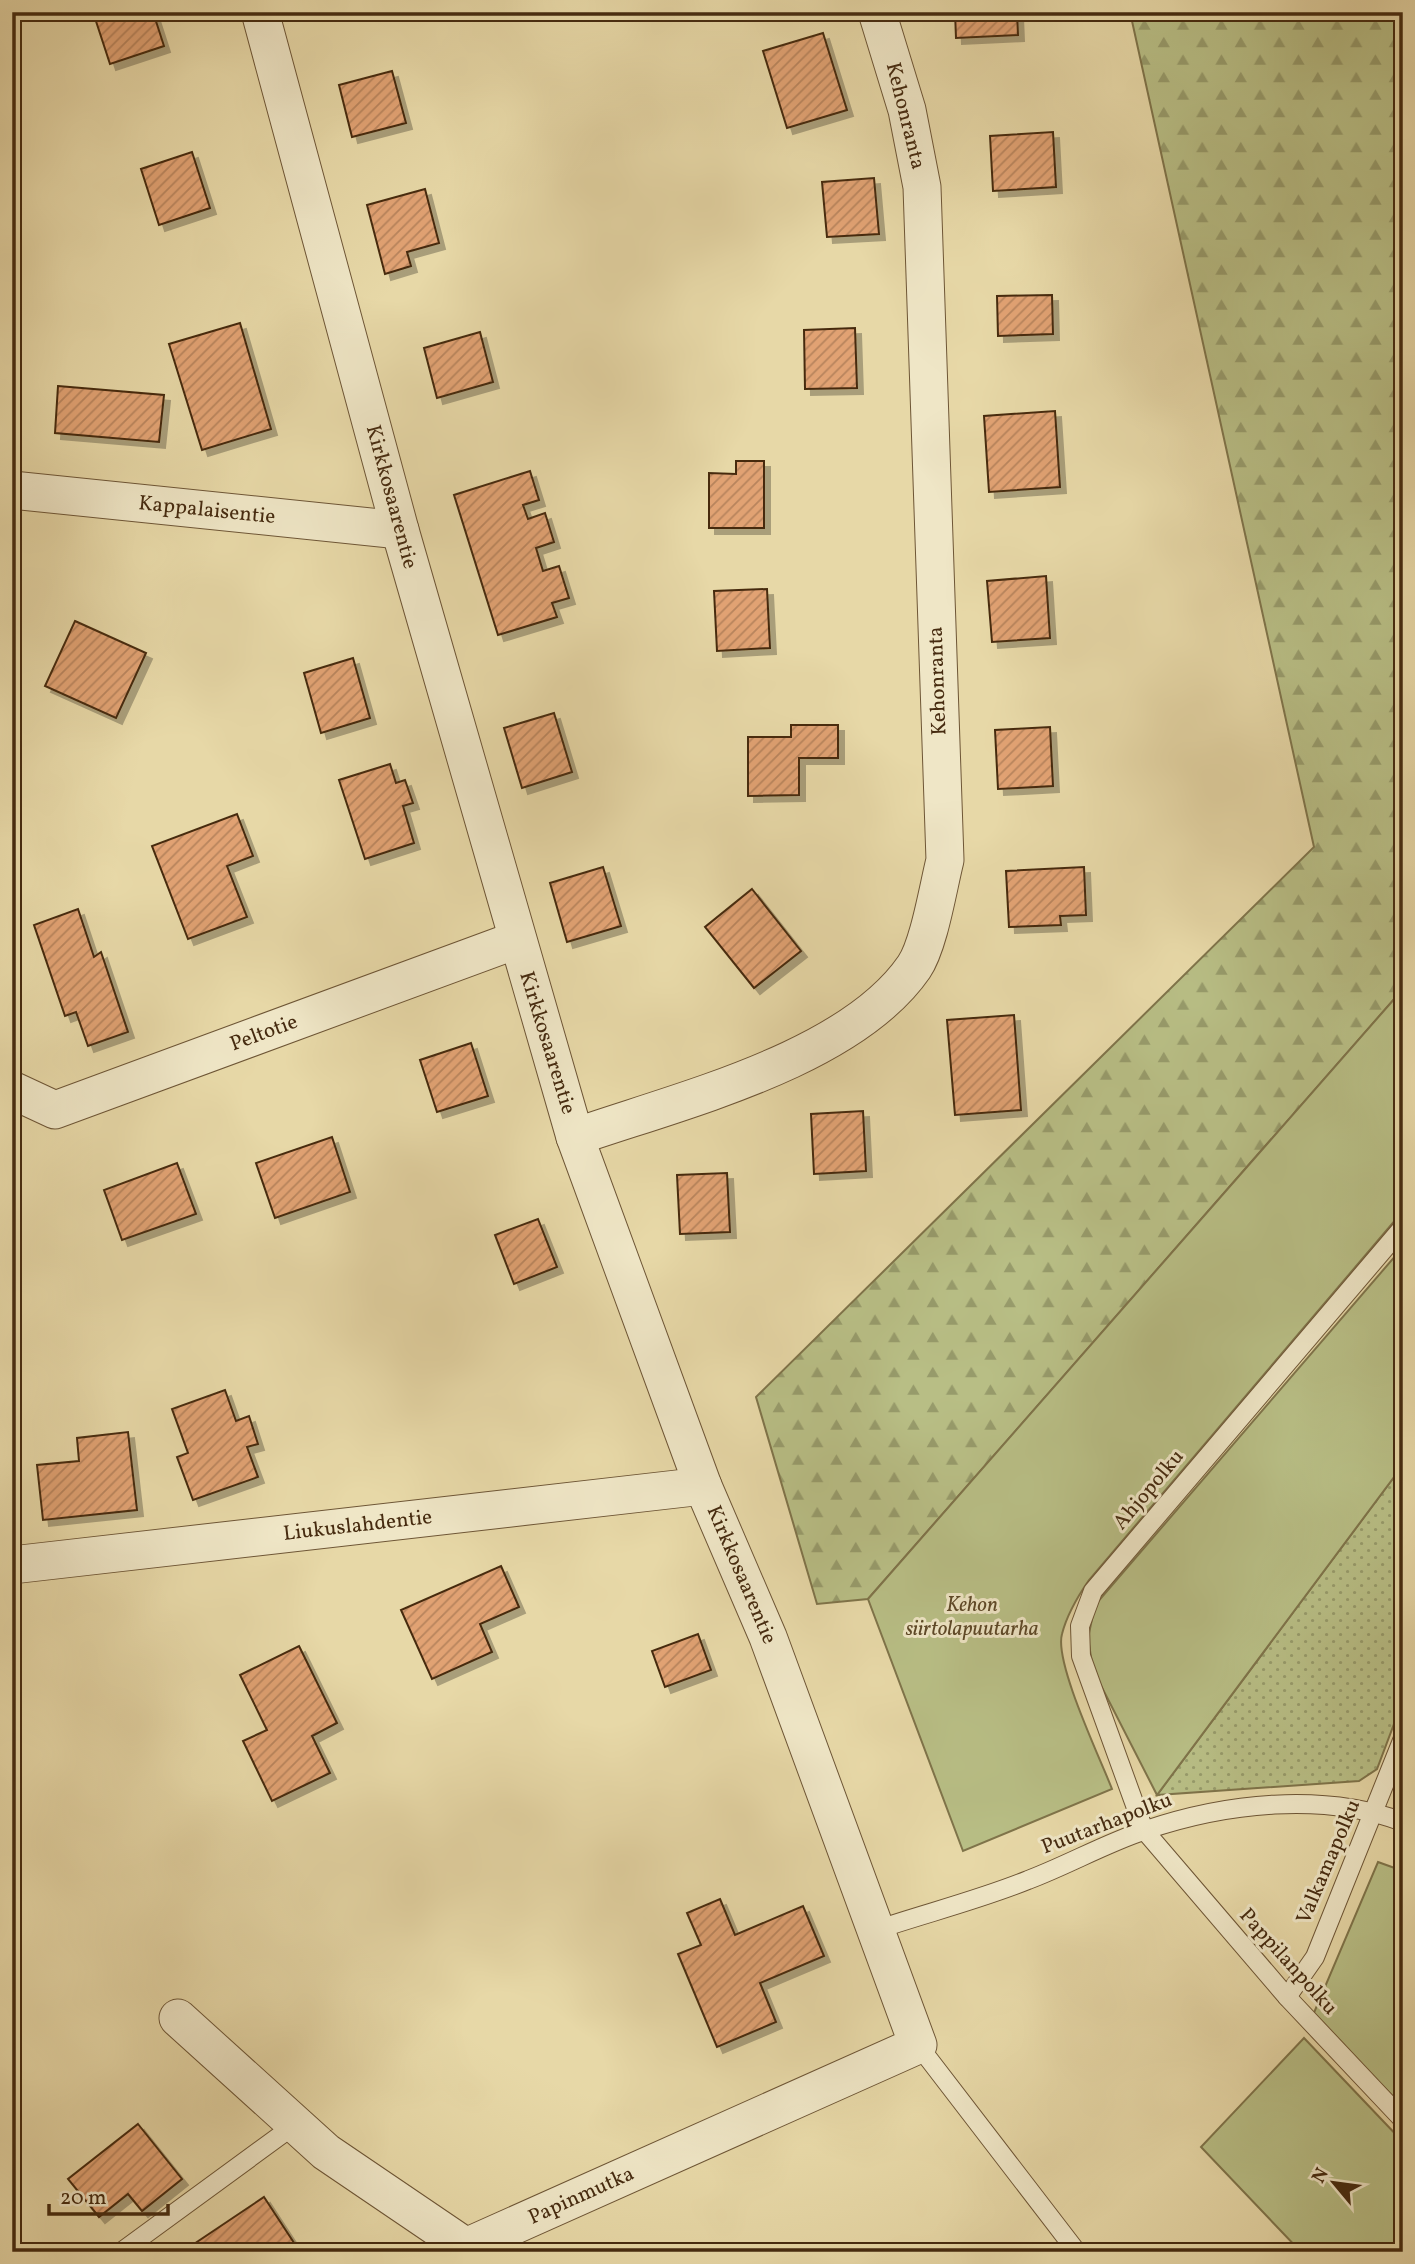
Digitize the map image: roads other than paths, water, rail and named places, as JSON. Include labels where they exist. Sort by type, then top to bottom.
[{"type":"street","name":"Kirkkosaarentie","points":[[260,12],[400,530],[516,940],[575,1137],[703,1486],[768,1637],[918,2046]]},
{"type":"street","name":"Kehonranta","points":[[575,1137],[735,1081],[828,1042],[874,1011],[915,966],[931,918],[944,860],[922,187],[907,110],[877,12]]},
{"type":"street","name":"Kappalaisentie","points":[[12,490],[400,530]]},
{"type":"street","name":"Peltotie","points":[[12,1090],[55,1110],[516,940]]},
{"type":"street","name":"Liukuslahdentie","points":[[12,1564],[703,1486]]},
{"type":"street","name":"Papinmutka","points":[[178,2018],[326,2152],[466,2247],[918,2046]]},
{"type":"lane","name":"Ahjopolku","points":[[1143,1830],[1081,1656],[1080,1626],[1093,1591],[1403,1227]]},
{"type":"lane","name":"Valkamapolku","points":[[1287,1997],[1315,1957],[1376,1811],[1403,1738]]},
{"type":"lane","name":"Puutarhapolku","points":[[876,1930],[1027,1881],[1143,1830],[1196,1814],[1242,1808],[1345,1805],[1376,1811],[1403,1822]]},
{"type":"lane","name":"Pappilanpolku","points":[[1143,1830],[1287,1997],[1403,2120]]},
{"type":"lane","points":[[918,2046],[1077,2252]]},
{"type":"lane","points":[[121,2252],[296,2124]]},
{"type":"park label","name":"Kehon siirtolapuutarha","points":[[972,1617]]}]
